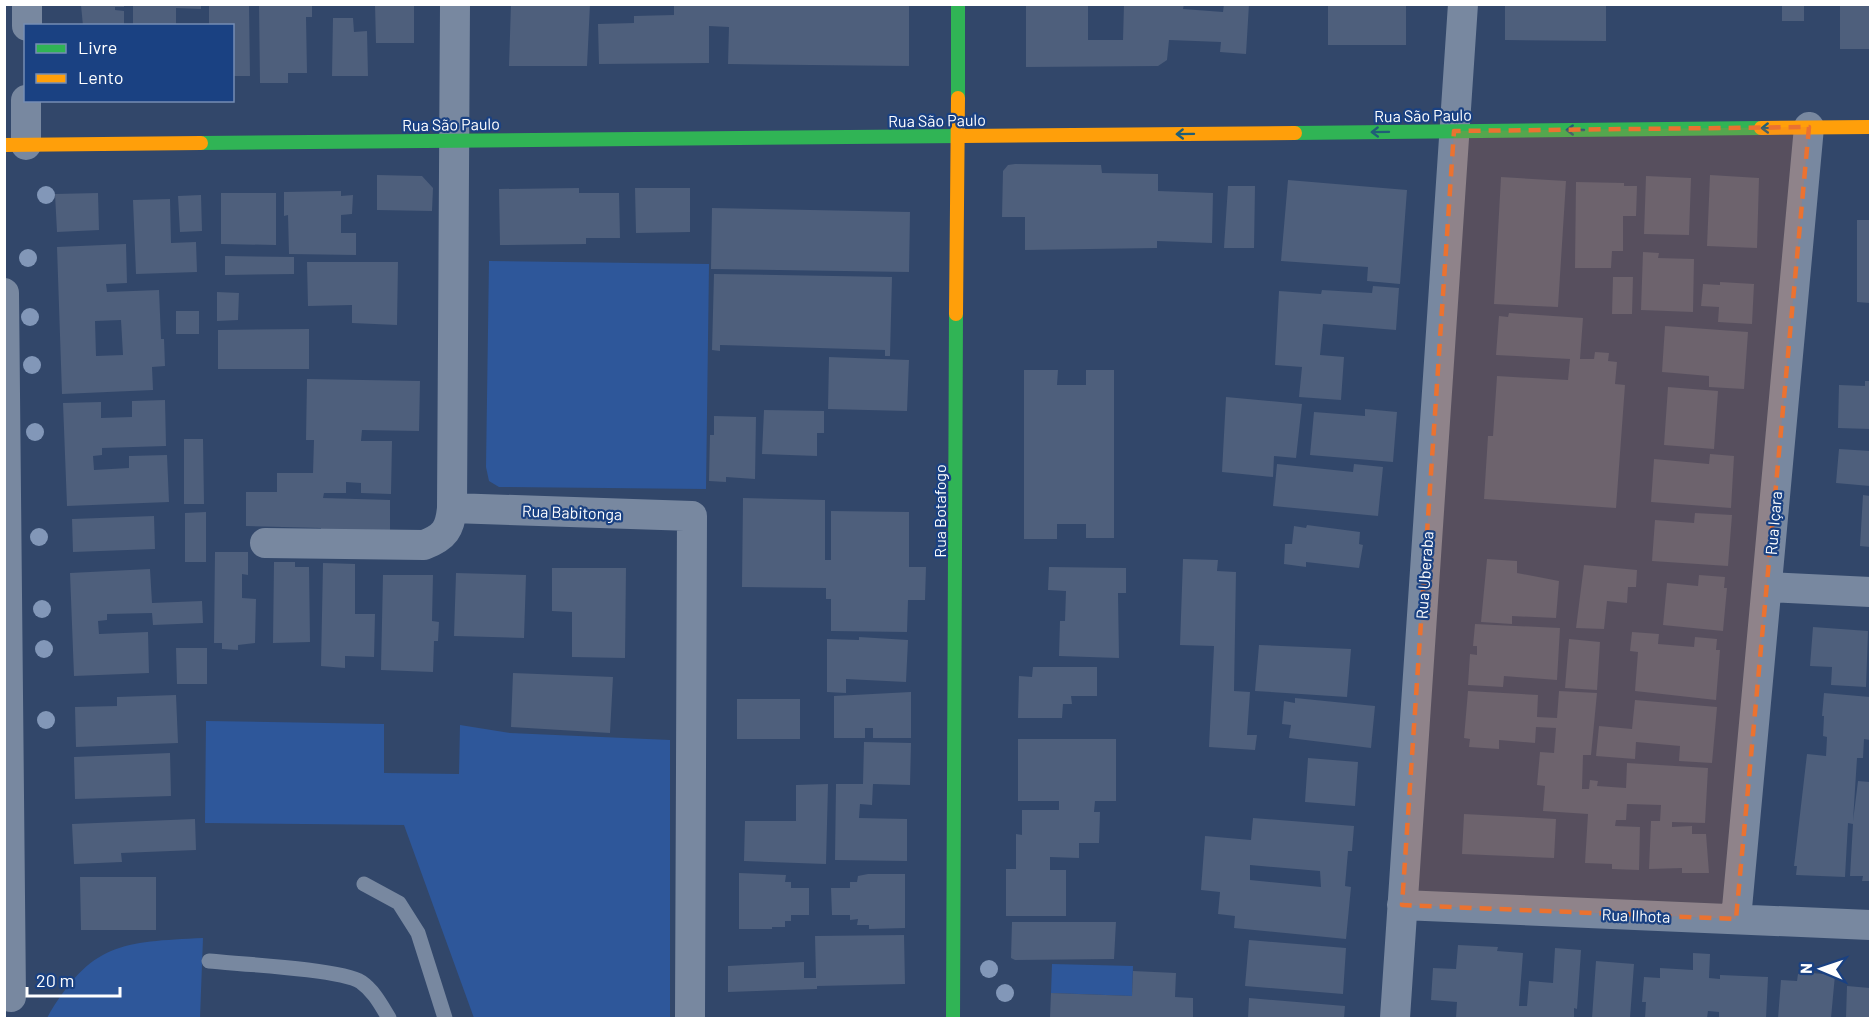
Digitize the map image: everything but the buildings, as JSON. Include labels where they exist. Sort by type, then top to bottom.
[{"type":"main road","name":"Rua Botafogo","points":[[953,1018],[958,4]]},
{"type":"main road","name":"Rua São Paulo","points":[[15,145],[1870,127]]},
{"type":"street","points":[[27,4],[27,24]]},
{"type":"street","points":[[265,543],[424,545],[440,539],[450,526],[452,508],[455,4]]},
{"type":"street","name":"Rua Uberaba","points":[[1395,1018],[1463,4]]},
{"type":"street","points":[[15,145],[26,102]]},
{"type":"street","name":"Rua Içara","points":[[1736,920],[1809,128]]},
{"type":"street","points":[[4,293],[11,997]]},
{"type":"street","name":"Rua Babitonga","points":[[452,508],[693,516],[690,1018]]},
{"type":"street","points":[[1767,587],[1870,592]]},
{"type":"street","name":"Rua Ilhota","points":[[1402,905],[1870,925]]},
{"type":"lane","points":[[364,884],[399,903],[418,933],[445,1018]]},
{"type":"lane","points":[[209,961],[336,975],[360,981],[377,998],[389,1018]]},
{"type":"highlighted area","points":[[1809,127],[1736,919],[1402,905],[1454,131]]},
{"type":"shaded area","points":[[489,261],[709,264],[706,489],[499,487],[489,481],[486,467]]},
{"type":"shaded area","points":[[206,721],[384,724],[384,773],[459,774],[460,725],[510,733],[670,740],[670,1018],[474,1018],[404,825],[205,823]]},
{"type":"shaded area","points":[[203,938],[200,1018],[47,1018],[79,974],[94,960],[111,951],[151,942]]},
{"type":"shaded area","points":[[1052,964],[1133,966],[1132,996],[1051,993]]},
{"type":"traffic: fast","points":[[958,4],[958,98]]},
{"type":"traffic: fast","points":[[1295,133],[1761,128]]},
{"type":"traffic: fast","points":[[201,143],[962,136]]},
{"type":"traffic: fast","points":[[953,1018],[956,314]]},
{"type":"traffic: slow","points":[[956,314],[958,98]]},
{"type":"traffic: slow","points":[[1761,128],[1870,127]]},
{"type":"traffic: slow","points":[[962,136],[1295,133]]},
{"type":"traffic: slow","points":[[4,145],[201,143]]}]
